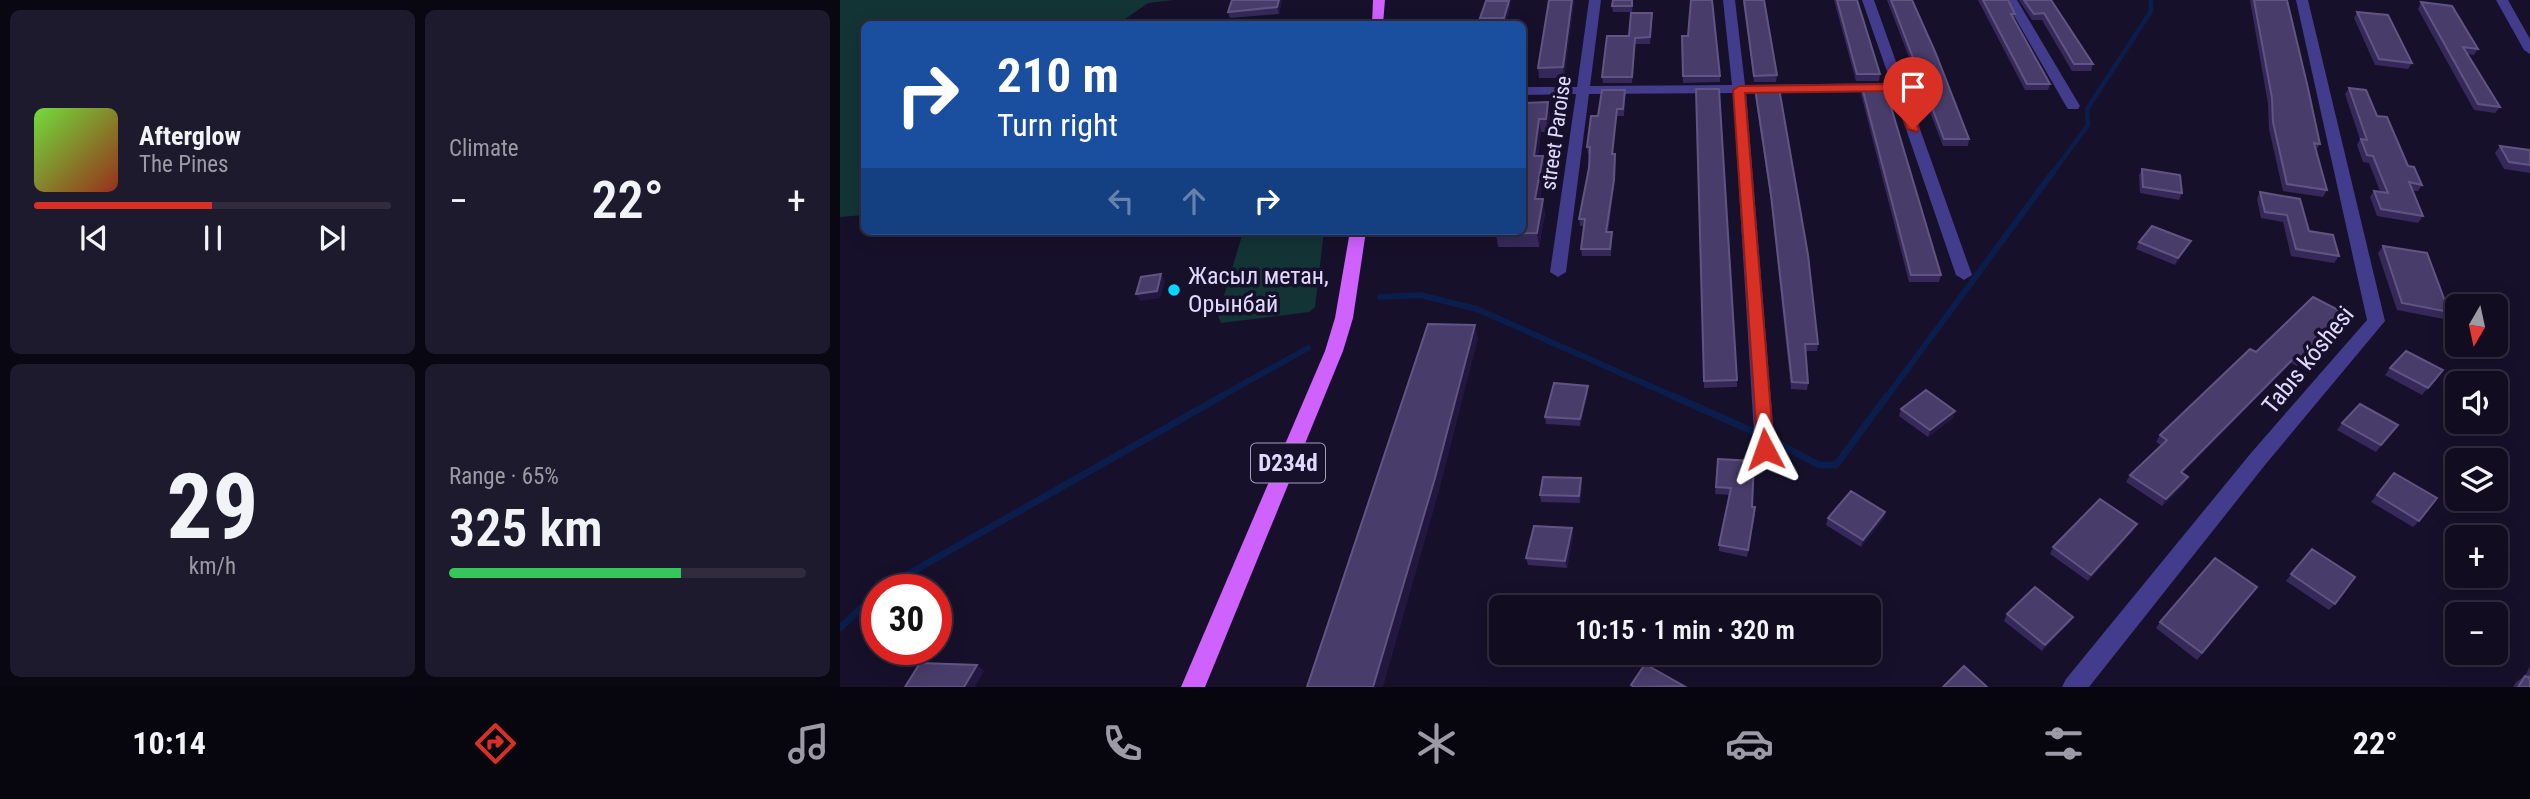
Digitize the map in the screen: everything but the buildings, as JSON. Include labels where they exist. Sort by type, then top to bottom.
[{"type":"main road","points":[[1378,21],[1379,0]]},
{"type":"main road","name":"D234d","points":[[1193,687],[1334,351],[1344,318],[1357,235]]},
{"type":"street","name":"street Paroise","points":[[1559,272],[1595,0]]},
{"type":"street","points":[[1729,0],[1739,90],[1765,449]]},
{"type":"street","points":[[1868,0],[1964,275]]},
{"type":"street","points":[[2011,0],[2073,106]]},
{"type":"street","name":"Tabıs kóshesi","points":[[2074,687],[2258,459],[2376,321],[2302,0]]},
{"type":"street","points":[[2518,0],[2502,0],[2530,50]]},
{"type":"street","points":[[1526,91],[1897,87]]},
{"type":"green space","points":[[840,0],[1174,0],[1148,3],[1122,21],[861,21],[861,215],[840,217]]},
{"type":"green space","points":[[1242,235],[1324,235],[1315,307],[1309,312],[1221,323],[1218,316]]},
{"type":"waterway","points":[[2052,174],[2088,125],[2087,109],[2151,11],[2151,0]]},
{"type":"waterway","points":[[1886,398],[2053,172]]},
{"type":"waterway","points":[[1380,297],[1420,295],[1477,309],[1677,398]]},
{"type":"waterway","points":[[1218,398],[1308,348]]},
{"type":"waterway","points":[[908,574],[1222,396]]},
{"type":"waterway","points":[[1673,396],[1754,432]]},
{"type":"waterway","points":[[1774,441],[1819,465],[1836,465],[1887,396]]},
{"type":"waterway","points":[[840,628],[861,608]]},
{"type":"place","name":"Жасыл метан, Орынбай","points":[[1174,290]]},
{"type":"route","points":[[1765,449],[1739,90],[1897,87],[1913,129]]}]
